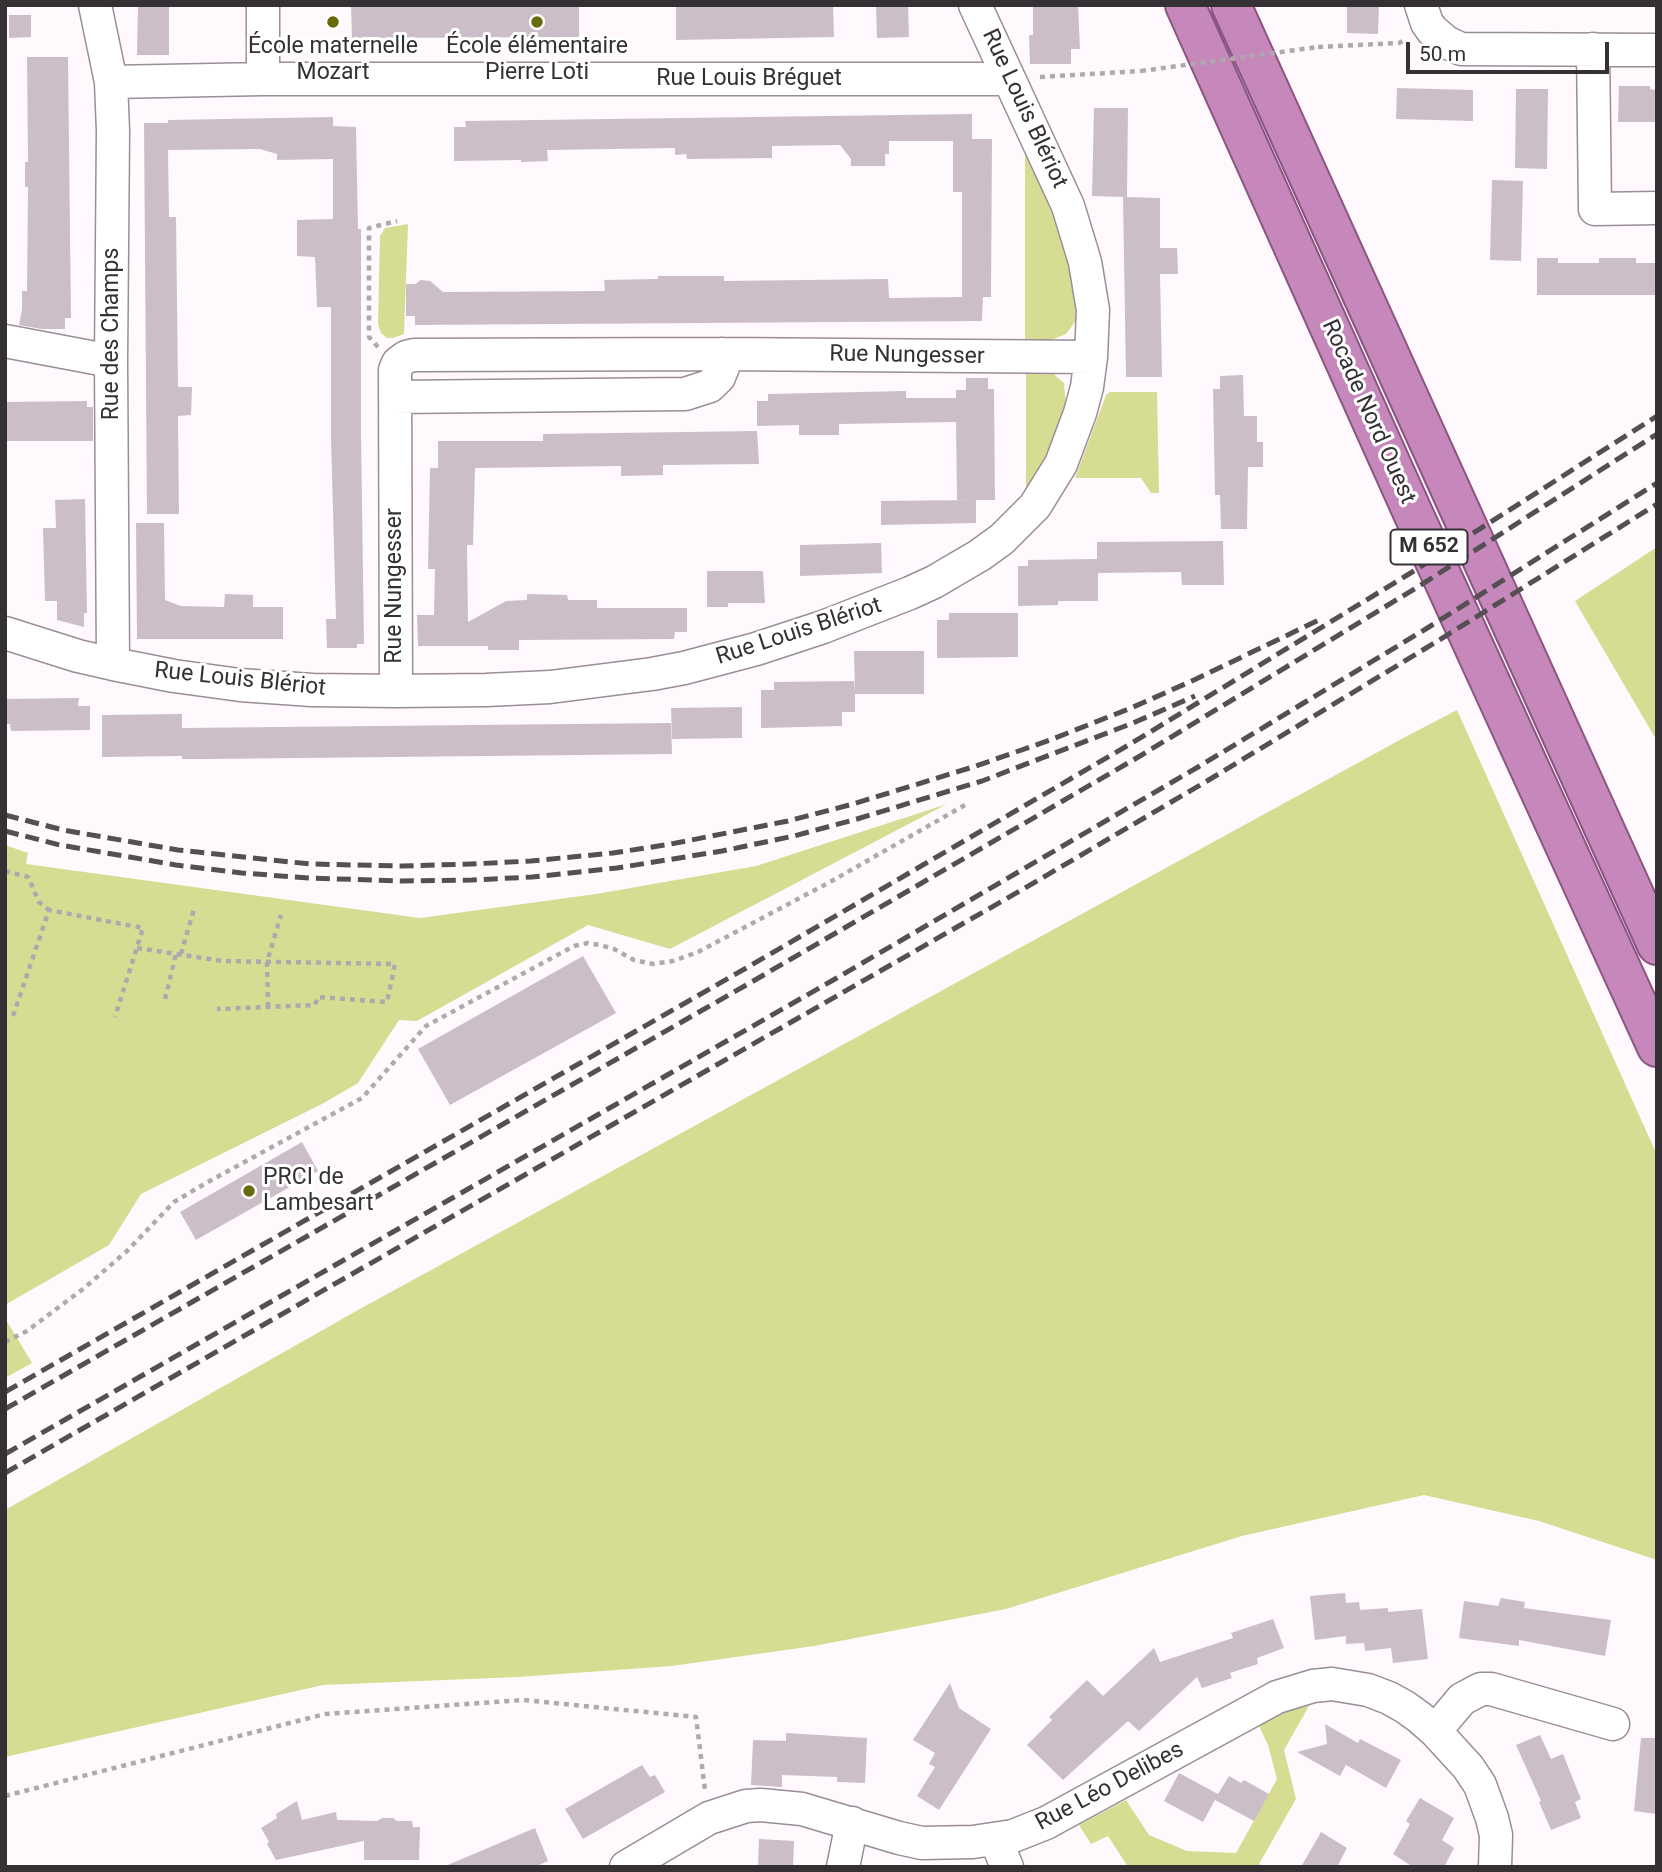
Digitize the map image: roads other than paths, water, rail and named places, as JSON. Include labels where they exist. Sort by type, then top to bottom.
[{"type":"highway","name":"Rocade Nord Ouest","points":[[1185,5],[1657,1047]]},
{"type":"highway","name":"Rocade Nord Ouest","points":[[1231,5],[1657,945]]},
{"type":"street","name":"Rue des Champs","points":[[95,5],[111,82],[113,131],[113,664]]},
{"type":"street","points":[[263,5],[263,79]]},
{"type":"street","name":"Rue Louis Blériot","points":[[5,633],[113,664],[240,685],[312,690],[396,691],[550,687],[684,668],[795,638],[934,582],[980,555],[1002,539],[1035,506],[1061,464],[1080,414],[1091,358],[1093,310],[1078,234],[1056,177],[975,5]]},
{"type":"street","points":[[1426,18],[1446,42],[1461,49],[1657,50]]},
{"type":"street","points":[[1593,50],[1595,209],[1657,208]]},
{"type":"street","name":"Rue Louis Bréguet","points":[[111,82],[263,79],[1009,79]]},
{"type":"street","points":[[5,341],[111,361]]},
{"type":"street","points":[[395,383],[685,394],[710,386],[719,377],[723,367],[722,354]]},
{"type":"street","name":"Rue Nungesser","points":[[396,691],[395,383],[398,363],[406,357],[722,354],[1091,358]]},
{"type":"street","name":"Rue Léo Delibes","points":[[626,1867],[709,1818],[761,1804],[802,1809],[922,1843],[954,1844],[1001,1853],[1013,1836],[1046,1823],[1254,1709],[1294,1690],[1332,1684],[1350,1686],[1389,1698],[1435,1731],[1468,1768],[1480,1784],[1487,1801],[1496,1835],[1495,1867]]},
{"type":"street","points":[[1435,1731],[1462,1699],[1481,1689],[1491,1689],[1613,1724]]},
{"type":"street","points":[[843,1867],[852,1823]]},
{"type":"railway","points":[[5,1392],[748,967],[1132,743],[1409,574],[1657,416]]},
{"type":"railway","points":[[5,1409],[755,980],[1140,756],[1416,588],[1657,434]]},
{"type":"railway","points":[[5,1454],[835,979],[1198,767],[1429,627],[1657,483]]},
{"type":"railway","points":[[5,1473],[1025,888],[1436,642],[1657,504]]},
{"type":"railway","points":[[5,815],[63,830],[178,850],[310,864],[471,864],[613,853],[788,821],[976,766],[1131,708],[1321,619]]},
{"type":"railway","points":[[5,831],[60,845],[176,865],[309,878],[472,880],[617,868],[722,851],[857,819],[982,781],[1195,696]]},
{"type":"place","name":"École maternelle Mozart","points":[[333,22]]},
{"type":"place","name":"École élémentaire Pierre Loti","points":[[537,22]]},
{"type":"place","name":"PRCI de Lambesart","points":[[249,1191]]}]
